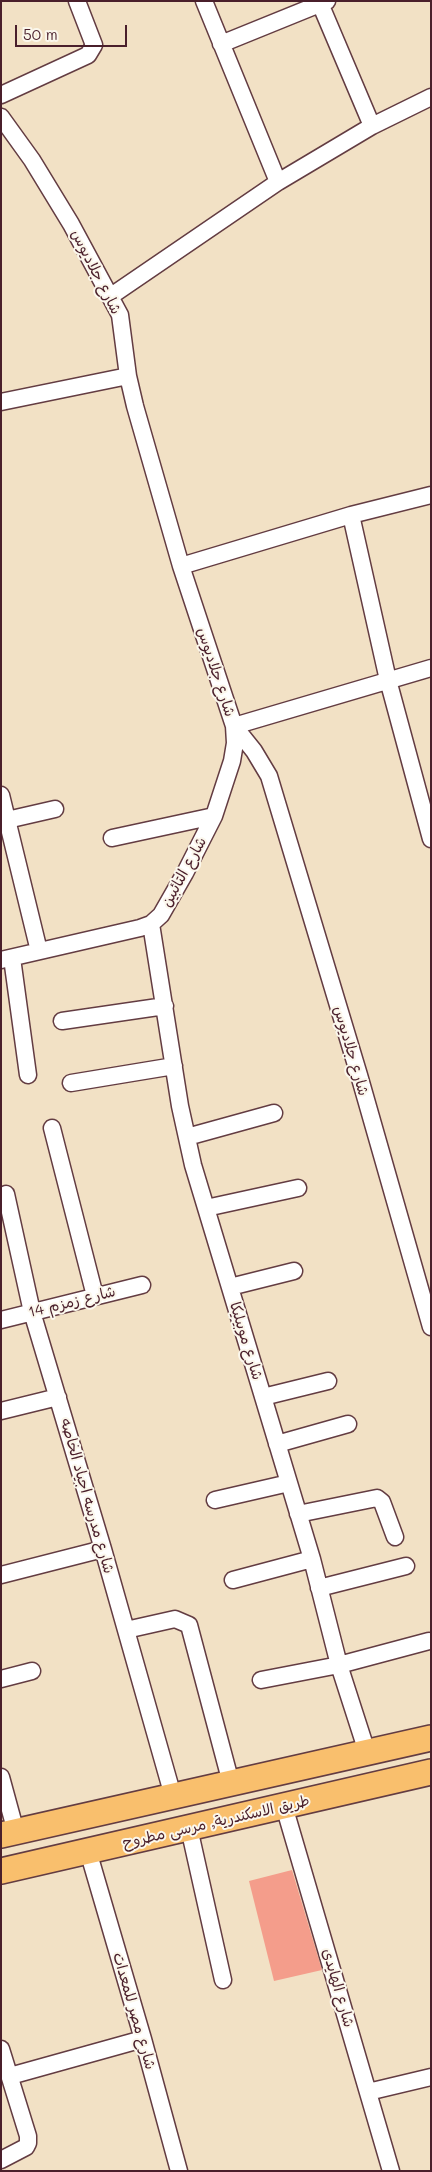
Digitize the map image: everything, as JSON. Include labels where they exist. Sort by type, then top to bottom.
[{"type":"main road","points":[[8,1833],[431,1738]]},
{"type":"main road","name":"طريق الاسكندرية, مرسى مطروح","points":[[1,1871],[431,1772]]},
{"type":"street","points":[[1,95],[88,55],[94,45],[77,1]]},
{"type":"street","points":[[204,1],[278,182]]},
{"type":"street","points":[[221,44],[322,2],[372,126]]},
{"type":"street","points":[[111,296],[278,182],[372,126],[431,97]]},
{"type":"street","name":"شارع جلاديوس","points":[[1,117],[32,160],[71,224],[111,296],[123,327],[128,376],[135,406],[181,566],[234,726],[254,751],[269,776],[356,1065],[431,1327]]},
{"type":"street","points":[[1,402],[128,376]]},
{"type":"street","points":[[181,566],[351,515],[431,495]]},
{"type":"street","points":[[351,515],[388,680],[431,838]]},
{"type":"street","points":[[234,726],[431,668]]},
{"type":"street","name":"شارع التائبين","points":[[151,924],[161,914],[178,886],[214,816],[232,760],[235,744],[234,726]]},
{"type":"street","points":[[1,795],[39,951]]},
{"type":"street","points":[[7,820],[55,809]]},
{"type":"street","points":[[112,838],[214,816]]},
{"type":"street","points":[[28,1075],[6,959],[151,924]]},
{"type":"street","name":"شارع موبيليكا","points":[[151,924],[187,1137],[206,1208],[312,1559],[339,1665],[367,1752]]},
{"type":"street","points":[[62,1021],[164,1006]]},
{"type":"street","points":[[71,1083],[174,1066]]},
{"type":"street","points":[[187,1137],[274,1114]]},
{"type":"street","points":[[52,1128],[95,1296]]},
{"type":"street","points":[[206,1208],[298,1188]]},
{"type":"street","name":"شارع مدرسه اجياد الخاصه","points":[[6,1194],[32,1312],[103,1549],[172,1796]]},
{"type":"street","points":[[230,1287],[294,1271]]},
{"type":"street","name":"شارع زمزم 14","points":[[1,1320],[142,1285]]},
{"type":"street","points":[[263,1397],[328,1381]]},
{"type":"street","points":[[1,1411],[58,1397]]},
{"type":"street","points":[[277,1444],[348,1424]]},
{"type":"street","points":[[215,1500],[289,1483]]},
{"type":"street","points":[[298,1514],[377,1498],[382,1502],[395,1537]]},
{"type":"street","points":[[1,1575],[103,1549]]},
{"type":"street","points":[[233,1580],[312,1559]]},
{"type":"street","points":[[320,1588],[406,1566]]},
{"type":"street","points":[[126,1630],[175,1619],[189,1625],[231,1783]]},
{"type":"street","points":[[261,1680],[339,1665],[429,1641]]},
{"type":"street","points":[[1,1679],[32,1671]]},
{"type":"street","points":[[1,1777],[8,1833]]},
{"type":"street","name":"شارع الهايدى","points":[[284,1806],[391,2171]]},
{"type":"street","points":[[189,1828],[223,1980]]},
{"type":"street","name":"شارع مصر للمعدات","points":[[88,1851],[143,2039],[178,2171]]},
{"type":"street","points":[[10,2076],[143,2039]]},
{"type":"street","points":[[1,2049],[28,2136],[26,2147],[1,2160]]},
{"type":"street","points":[[368,2092],[431,2077]]},
{"type":"building","points":[[292,1870],[322,1970],[274,1981],[249,1881]]}]
